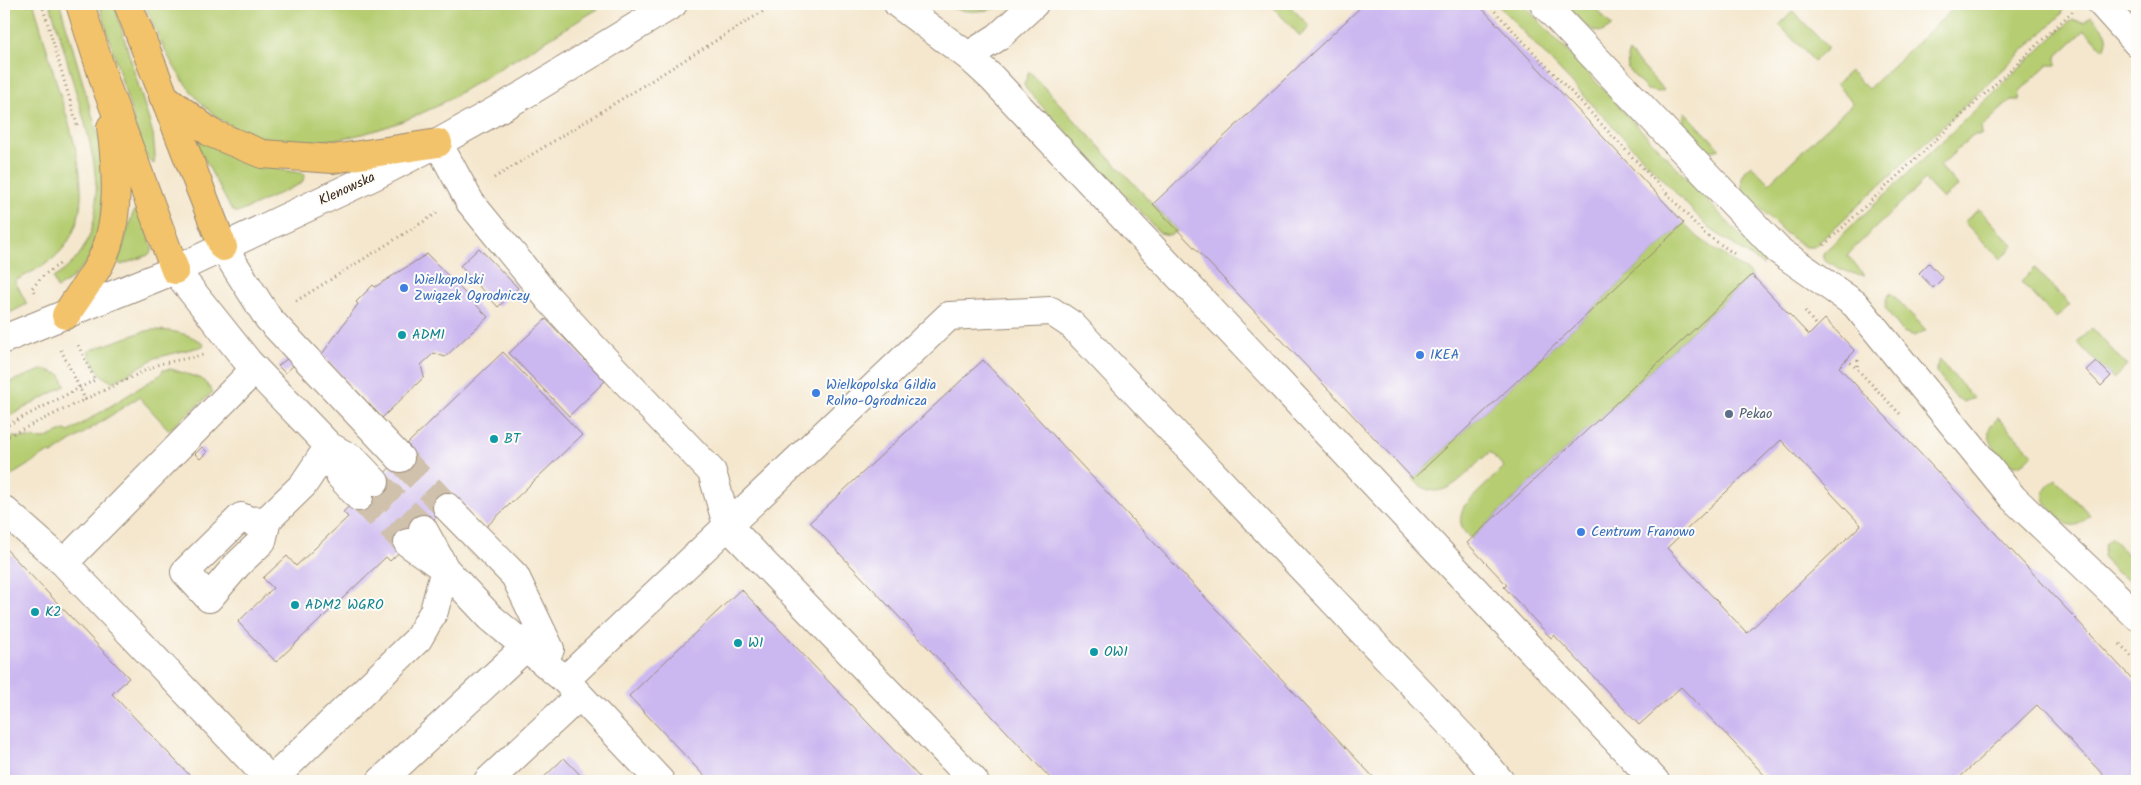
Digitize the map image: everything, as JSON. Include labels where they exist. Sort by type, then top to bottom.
[{"type":"main road","points":[[80,4],[106,86],[175,270]]},
{"type":"main road","points":[[128,4],[223,247]]},
{"type":"main road","points":[[65,315],[100,262],[109,239],[114,214],[115,157],[106,86]]},
{"type":"main road","points":[[163,96],[211,133],[262,154],[332,159],[438,144]]},
{"type":"street","name":"Klenowska","points":[[4,339],[175,270],[438,144],[672,4]]},
{"type":"street","points":[[898,4],[968,56],[1012,99],[1655,781]]},
{"type":"street","points":[[968,56],[998,38],[1034,4]]},
{"type":"street","points":[[1544,4],[1778,250],[1855,304],[2013,498],[2137,616]]},
{"type":"street","points":[[2089,6],[2137,43]]},
{"type":"street","points":[[438,144],[470,202],[561,312],[712,472],[728,525],[974,781]]},
{"type":"street","points":[[223,247],[268,318],[400,458]]},
{"type":"street","points":[[175,270],[255,369],[329,446],[340,476],[367,489]]},
{"type":"street","points":[[488,781],[572,688],[728,525],[949,316],[1051,311],[1072,325],[1486,776]]},
{"type":"street","points":[[64,563],[255,369]]},
{"type":"street","points":[[267,520],[303,485],[329,446]]},
{"type":"street","points":[[446,507],[515,576],[534,640],[572,688],[660,781]]},
{"type":"street","points":[[4,510],[64,563],[271,781],[418,639],[434,611],[445,569]]},
{"type":"street","points":[[416,536],[490,617],[534,640]]},
{"type":"street","points":[[381,781],[534,640]]},
{"type":"path","points":[[42,4],[78,128]]},
{"type":"path","points":[[268,318],[775,4]]},
{"type":"path","points":[[1488,4],[1704,233],[1743,260]]},
{"type":"path","points":[[1817,327],[1805,311],[1794,302],[1807,271],[1820,249],[2089,6]]},
{"type":"path","points":[[4,427],[95,380],[44,274],[68,257]]},
{"type":"path","points":[[1805,311],[1813,312]]},
{"type":"path","points":[[4,438],[159,364],[215,352],[232,342]]},
{"type":"path","points":[[1858,369],[1859,355]]},
{"type":"path","points":[[1847,359],[1905,419]]},
{"type":"path","points":[[2117,640],[2137,662]]},
{"type":"green space","points":[[4,4],[34,4],[70,126],[79,166],[81,187],[76,225],[67,243],[51,260],[15,281],[27,304],[4,316]]},
{"type":"green space","points":[[50,4],[60,4],[102,149],[102,229],[87,262],[69,281],[57,288],[53,278],[74,261],[88,240],[95,216],[96,191],[89,138]]},
{"type":"green space","points":[[99,4],[114,4],[153,134],[154,164],[148,160],[141,145]]},
{"type":"green space","points":[[145,4],[606,4],[441,104],[415,116],[387,127],[357,135],[326,141],[295,142],[265,139],[237,129],[212,113],[180,77],[164,48]]},
{"type":"green space","points":[[938,4],[1006,4],[981,11],[964,11]]},
{"type":"green space","points":[[1270,4],[1288,4],[1310,27],[1300,36]]},
{"type":"green space","points":[[1497,4],[1523,4],[1765,262],[1763,265],[1709,228]]},
{"type":"green space","points":[[1570,4],[1591,4],[1612,26],[1602,32],[1592,29],[1578,18]]},
{"type":"green space","points":[[1958,4],[2065,5],[2060,16],[1814,247],[1805,247],[1784,232],[1744,192],[1742,177],[1745,171],[1751,165],[1769,183],[1853,103],[1836,84],[1850,71],[1868,89]]},
{"type":"green space","points":[[1793,11],[1828,48],[1814,61],[1779,25]]},
{"type":"green space","points":[[2091,16],[2107,35],[2106,44],[2103,49],[2085,30],[2056,57],[2056,65],[2048,65],[2020,91],[2019,100],[2011,100],[1982,127],[1981,135],[1973,135],[1940,166],[1958,186],[1943,199],[1925,180],[1847,255],[1865,275],[1848,272],[1823,259],[1823,253],[2069,22],[2074,20],[2084,22]]},
{"type":"green space","points":[[1629,52],[1664,90],[1659,92],[1647,90],[1628,69],[1627,57]]},
{"type":"green space","points":[[1029,71],[1178,231],[1169,235],[1160,233],[1027,90],[1024,85]]},
{"type":"green space","points":[[1685,112],[1720,149],[1706,149],[1699,146],[1693,140],[1688,134],[1683,119]]},
{"type":"green space","points":[[199,140],[271,168],[305,175],[302,183],[240,212],[235,212],[231,209],[198,147]]},
{"type":"green space","points":[[1979,209],[2014,246],[2000,259],[1964,222]]},
{"type":"green space","points":[[135,210],[140,210],[153,250],[148,255],[121,265],[118,262],[119,257]]},
{"type":"green space","points":[[1684,223],[1699,238],[1752,275],[1471,539],[1464,532],[1461,524],[1464,506],[1504,467],[1490,452],[1463,477],[1444,489],[1434,491],[1424,488],[1413,479]]},
{"type":"green space","points":[[2035,268],[2070,305],[2056,318],[2021,282]]},
{"type":"green space","points":[[1891,293],[1926,330],[1915,336],[1903,332],[1885,308],[1887,297]]},
{"type":"green space","points":[[2092,328],[2127,366],[2113,379],[2077,342]]},
{"type":"green space","points":[[152,330],[180,333],[204,344],[203,346],[155,358],[114,382],[101,374],[88,351],[142,332]]},
{"type":"green space","points":[[1939,360],[1974,398],[1964,402],[1955,397],[1936,372]]},
{"type":"green space","points":[[44,369],[61,375],[65,386],[4,419],[4,384]]},
{"type":"green space","points":[[171,369],[202,379],[213,392],[169,430],[139,397],[52,454],[47,453],[4,480],[4,442],[13,437],[44,439],[65,430],[69,432],[160,375],[163,370]]},
{"type":"green space","points":[[1998,418],[2033,454],[2022,464],[2017,465],[2007,462],[1993,446],[1989,430]]},
{"type":"green space","points":[[2056,479],[2090,515],[2078,524],[2065,523],[2045,502],[2044,493]]},
{"type":"green space","points":[[2112,538],[2137,565],[2137,580],[2122,577],[2109,565],[2103,556],[2105,544]]},
{"type":"building","name":"IKEA","points":[[1364,4],[1478,4],[1684,223],[1413,479],[1153,204]]},
{"type":"building","points":[[479,248],[518,288],[498,307],[460,266]]},
{"type":"building","name":"ADM1","points":[[427,254],[488,317],[445,357],[434,353],[421,365],[424,377],[382,418],[322,354],[358,304],[356,302],[373,285],[375,287]]},
{"type":"building","points":[[1929,263],[1943,278],[1933,288],[1919,273]]},
{"type":"building","name":"Centrum Franowo","points":[[1752,275],[1809,335],[1825,319],[1855,351],[1839,367],[2137,684],[2137,781],[2109,781],[2037,705],[1956,781],[1770,781],[1681,687],[1639,725],[1554,635],[1551,638],[1504,587],[1507,585],[1467,543]],"holes":[[[1781,440],[1861,525],[1747,633],[1667,548]]]},
{"type":"building","points":[[546,319],[605,381],[569,416],[509,353]]},
{"type":"building","points":[[503,352],[582,435],[486,527],[457,497],[390,561],[386,557],[276,662],[238,622],[273,588],[263,578],[287,556],[296,566],[348,517],[343,512],[411,448],[407,444]]},
{"type":"building","points":[[288,358],[294,365],[285,373],[278,366]]},
{"type":"building","name":"OW1","points":[[983,360],[1377,781],[1053,781],[810,522]]},
{"type":"building","points":[[2096,361],[2111,376],[2101,386],[2086,370]]},
{"type":"building","points":[[202,447],[207,452],[200,459],[195,454]]},
{"type":"building","name":"K2","points":[[4,547],[129,678],[112,694],[193,779],[190,781],[4,781]]},
{"type":"building","name":"W1","points":[[741,589],[923,781],[709,781],[629,696]]},
{"type":"building","points":[[564,758],[586,781],[540,781]]},
{"type":"tunnel","points":[[400,458],[447,507]]},
{"type":"tunnel","points":[[375,482],[423,529]]},
{"type":"tunnel","points":[[359,497],[408,543]]},
{"type":"place","name":"Wielkopolski Związek Ogrodniczy","points":[[404,288]]},
{"type":"place","name":"ADM1","points":[[402,335]]},
{"type":"place","name":"IKEA","points":[[1420,355]]},
{"type":"place","name":"Wielkopolska Gildia Rolno-Ogrodnicza","points":[[816,393]]},
{"type":"place","name":"Pekao","points":[[1729,414]]},
{"type":"place","name":"BT","points":[[494,439]]},
{"type":"place","name":"Centrum Franowo","points":[[1581,532]]},
{"type":"place","name":"ADM2 WGRO","points":[[295,605]]},
{"type":"place","name":"K2","points":[[35,612]]},
{"type":"place","name":"W1","points":[[738,643]]},
{"type":"place","name":"OW1","points":[[1094,652]]}]
